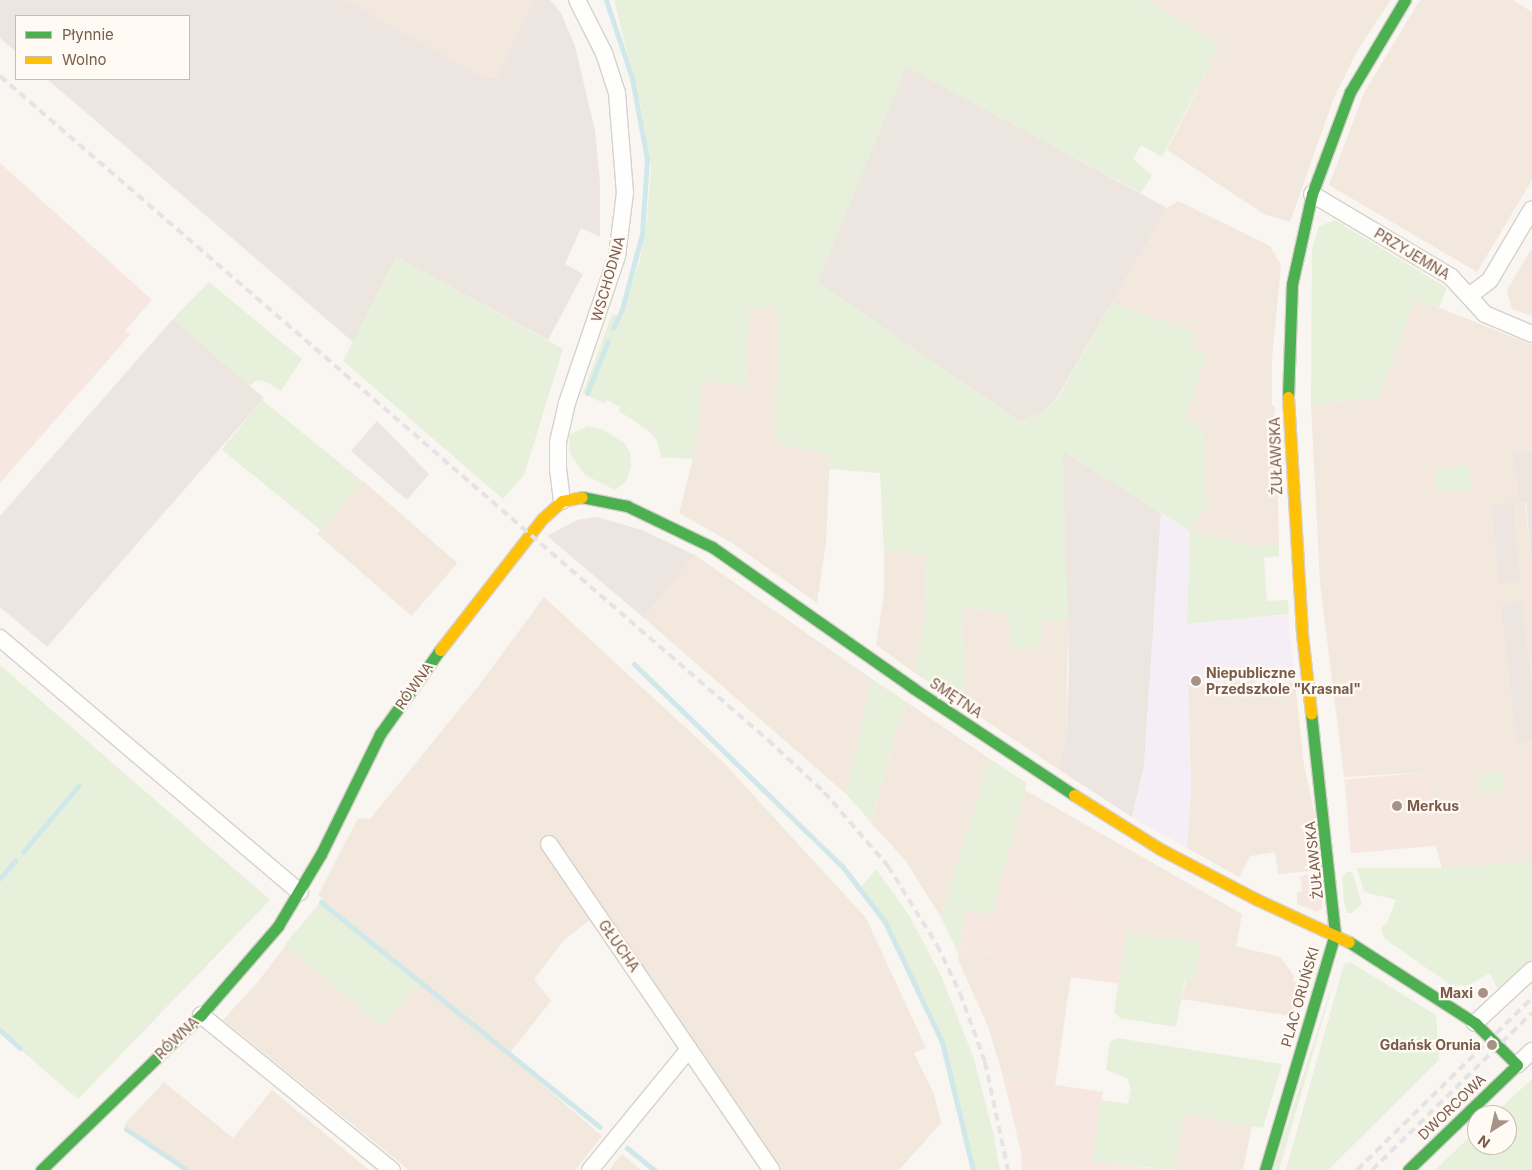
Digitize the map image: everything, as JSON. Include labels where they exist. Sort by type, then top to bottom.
[{"type":"street","name":"WSCHODNIA","points":[[562,501],[558,469],[558,442],[567,403],[617,256],[625,193],[617,93],[604,53],[577,0]]},
{"type":"street","name":"ŻUŁAWSKA","points":[[1335,934],[1330,858],[1302,634],[1290,464],[1287,368],[1292,284],[1312,194],[1353,86],[1405,0]]},
{"type":"street","name":"PRZYJEMNA","points":[[1312,194],[1451,277],[1492,319],[1532,334]]},
{"type":"street","points":[[1469,296],[1490,280],[1532,209]]},
{"type":"street","name":"SMĘTNA","points":[[562,501],[589,496],[603,498],[681,530],[1109,818],[1160,849],[1258,900],[1335,934]]},
{"type":"street","name":"RÓWNA","points":[[41,1170],[201,1016],[262,945],[300,892],[380,734],[500,571],[542,519],[562,501]]},
{"type":"street","points":[[0,638],[300,892]]},
{"type":"street","name":"GŁUCHA","points":[[548,844],[771,1170]]},
{"type":"street","name":"PLAC ORUŃSKI","points":[[1265,1170],[1335,934],[1383,961],[1476,1023],[1517,1065]]},
{"type":"street","points":[[1476,1023],[1532,970]]},
{"type":"street","points":[[201,1016],[392,1170]]},
{"type":"street","points":[[590,1170],[689,1049]]},
{"type":"street","points":[[1517,1065],[1532,1051]]},
{"type":"street","name":"DWORCOWA","points":[[1408,1170],[1517,1065]]},
{"type":"shaded area","points":[[0,0],[345,0],[485,78],[497,77],[533,0],[550,0],[561,13],[575,46],[595,131],[600,182],[600,237],[581,228],[565,264],[583,274],[548,340],[396,257],[353,342],[48,80],[190,80],[190,15],[15,15],[15,51],[0,38]]},
{"type":"shaded area","points":[[345,0],[533,0],[497,77],[485,78]]},
{"type":"shaded area","points":[[1145,0],[1391,0],[1357,51],[1333,100],[1290,222],[1264,214],[1167,150],[1220,45]]},
{"type":"shaded area","points":[[1420,0],[1513,0],[1532,12],[1532,180],[1477,272],[1329,185],[1364,93]]},
{"type":"shaded area","points":[[906,66],[1167,208],[1056,399],[1046,410],[1020,422],[817,282]]},
{"type":"shaded area","points":[[0,163],[152,300],[125,331],[130,335],[0,483]]},
{"type":"shaded area","points":[[1178,201],[1270,246],[1281,265],[1272,359],[1272,405],[1275,406],[1272,432],[1276,433],[1279,545],[1252,546],[1190,531],[1207,505],[1202,425],[1184,420],[1190,348],[1196,333],[1112,303],[1167,208]]},
{"type":"shaded area","points":[[1532,248],[1532,316],[1512,309],[1507,290]]},
{"type":"shaded area","points":[[1415,298],[1532,345],[1532,451],[1514,453],[1521,502],[1525,502],[1532,569],[1532,861],[1442,868],[1436,846],[1430,772],[1344,777],[1320,582],[1311,404],[1378,398]]},
{"type":"shaded area","points":[[772,306],[778,312],[830,455],[826,543],[817,603],[732,543],[679,513],[693,459],[703,381],[746,386],[749,309]]},
{"type":"shaded area","points":[[173,319],[264,398],[47,647],[0,607],[0,516]]},
{"type":"shaded area","points":[[377,421],[429,474],[407,500],[351,451]]},
{"type":"shaded area","points":[[1062,450],[1161,513],[1144,766],[1132,817],[1058,769],[1066,738],[1069,665]]},
{"type":"shaded area","points":[[1532,451],[1532,569],[1526,502],[1520,502],[1513,453]]},
{"type":"shaded area","points":[[363,481],[457,563],[411,616],[317,534]]},
{"type":"shaded area","points":[[1513,503],[1520,581],[1499,583],[1492,505]]},
{"type":"shaded area","name":"Niepubliczne Przedszkole \"Krasnal\"","points":[[1161,513],[1190,531],[1187,624],[1288,615],[1295,682],[1256,685],[1255,680],[1188,685],[1191,787],[1187,848],[1132,817],[1144,766]]},
{"type":"shaded area","points":[[597,517],[642,530],[695,555],[644,618],[547,536],[577,520]]},
{"type":"shaded area","points":[[884,549],[925,555],[926,612],[915,673],[876,645],[884,595]]},
{"type":"shaded area","points":[[695,555],[872,679],[846,794],[644,618]]},
{"type":"shaded area","points":[[544,597],[724,763],[866,918],[926,1048],[914,1053],[934,1094],[941,1123],[899,1170],[760,1170],[590,920],[564,940],[534,979],[551,1001],[508,1055],[602,1136],[575,1170],[409,1170],[223,1020],[257,983],[286,945],[384,1025],[420,982],[318,895],[358,818],[370,819],[480,684]]},
{"type":"shaded area","points":[[1522,603],[1532,689],[1532,740],[1517,741],[1501,605]]},
{"type":"shaded area","points":[[962,608],[1008,612],[1011,647],[1043,619],[1068,620],[1066,738],[1058,769],[964,706]]},
{"type":"shaded area","points":[[1256,680],[1257,685],[1295,682],[1304,765],[1318,829],[1320,870],[1278,874],[1275,852],[1250,856],[1239,877],[1187,848],[1191,787],[1188,685]]},
{"type":"shaded area","points":[[908,703],[990,759],[941,917],[905,860],[871,823],[896,731]]},
{"type":"shaded area","points":[[1430,772],[1436,846],[1351,853],[1344,779]]},
{"type":"shaded area","points":[[1025,790],[1242,914],[1236,946],[1280,957],[1294,976],[1293,981],[1299,982],[1291,1016],[1182,999],[1186,980],[1194,982],[1200,943],[1126,933],[1005,864]]},
{"type":"shaded area","points":[[1005,864],[1126,933],[1119,984],[1071,977],[1062,966],[960,950],[966,910],[992,914]]},
{"type":"shaded area","points":[[1320,873],[1318,886],[1322,886],[1322,909],[1317,912],[1297,904],[1297,892],[1302,891],[1300,876]]},
{"type":"shaded area","points":[[960,950],[1062,966],[1071,977],[1055,1085],[1003,1077],[988,1026],[958,960]]},
{"type":"shaded area","points":[[1003,1077],[1103,1092],[1092,1161],[1167,1170],[1022,1170],[1021,1152]]},
{"type":"shaded area","points":[[164,1082],[233,1138],[272,1090],[369,1170],[190,1170],[124,1125]]},
{"type":"shaded area","points":[[1185,1114],[1252,1125],[1243,1170],[1173,1170]]},
{"type":"shaded area","points":[[622,1154],[641,1170],[609,1170]]},
{"type":"green space","points":[[614,0],[1145,0],[1220,45],[1162,157],[1141,145],[1133,159],[1152,175],[1141,193],[906,67],[818,282],[1020,422],[1046,410],[1057,399],[1112,303],[1196,333],[1190,348],[1206,355],[1184,420],[1202,425],[1207,505],[1190,531],[1063,451],[1068,620],[1043,619],[1041,648],[1011,647],[1008,612],[962,608],[964,706],[915,673],[926,612],[925,555],[884,549],[880,473],[829,469],[830,455],[776,443],[778,312],[772,306],[749,310],[746,386],[703,381],[693,459],[661,457],[657,441],[648,430],[619,411],[620,407],[607,400],[605,404],[583,393],[612,314],[621,317],[640,260],[647,219],[651,166],[641,108]]},
{"type":"green space","points":[[1335,220],[1447,288],[1439,307],[1415,299],[1378,398],[1311,404],[1312,249],[1319,226]]},
{"type":"green space","points":[[396,257],[563,349],[524,475],[503,499],[343,361]]},
{"type":"green space","points":[[209,282],[302,359],[281,391],[267,382],[256,380],[250,386],[173,319]]},
{"type":"green space","points":[[262,400],[362,481],[322,531],[222,450]]},
{"type":"green space","points":[[588,426],[602,429],[624,443],[630,452],[631,467],[626,481],[615,490],[585,475],[570,453],[569,435]]},
{"type":"green space","points":[[1469,465],[1471,490],[1437,491],[1434,469]]},
{"type":"green space","points":[[1190,531],[1252,546],[1279,545],[1279,556],[1264,558],[1267,601],[1288,600],[1289,614],[1187,624]]},
{"type":"green space","points":[[0,665],[270,900],[78,1099],[0,1032]]},
{"type":"green space","points":[[872,679],[908,703],[896,731],[871,822],[846,794]]},
{"type":"green space","points":[[990,759],[1026,783],[1025,790],[992,914],[966,910],[959,955],[941,917]]},
{"type":"green space","points":[[1503,772],[1504,791],[1480,792],[1479,773]]},
{"type":"green space","points":[[1532,861],[1532,964],[1500,994],[1490,973],[1468,985],[1452,986],[1384,938],[1381,928],[1387,923],[1396,900],[1364,892],[1357,868],[1442,868]]},
{"type":"green space","points":[[876,869],[909,915],[942,978],[974,1059],[994,1136],[1000,1170],[975,1170],[942,1042],[885,922],[860,888]]},
{"type":"green space","points":[[1347,872],[1352,872],[1362,904],[1352,913],[1347,913],[1344,901],[1342,877]]},
{"type":"green space","points":[[323,899],[421,981],[383,1026],[285,944]]},
{"type":"green space","points":[[1126,933],[1201,943],[1194,982],[1185,980],[1176,1027],[1120,1018],[1114,1012]]},
{"type":"green space","points":[[1350,962],[1436,1015],[1439,1060],[1328,1170],[1286,1170],[1344,964]]},
{"type":"green space","points":[[1339,963],[1279,1170],[1273,1170]]},
{"type":"green space","points":[[1117,1038],[1282,1064],[1263,1128],[1185,1114],[1173,1170],[1092,1161],[1101,1100],[1128,1104],[1131,1089],[1127,1078],[1106,1070],[1110,1042]]},
{"type":"green space","points":[[1532,1079],[1532,1170],[1435,1170],[1467,1140],[1467,1155],[1517,1155],[1517,1105],[1504,1105]]},
{"type":"waterway","points":[[606,0],[632,78],[647,159],[642,234],[622,309],[613,328]]},
{"type":"waterway","points":[[587,393],[608,341]]},
{"type":"waterway","points":[[634,664],[815,840]]},
{"type":"waterway","points":[[23,852],[79,785]]},
{"type":"waterway","points":[[818,843],[842,866],[885,922],[942,1042],[973,1170]]},
{"type":"waterway","points":[[0,878],[15,861]]},
{"type":"waterway","points":[[321,902],[600,1127]]},
{"type":"waterway","points":[[0,1030],[20,1048]]},
{"type":"waterway","points":[[126,1129],[187,1170]]},
{"type":"waterway","points":[[627,1148],[654,1170]]},
{"type":"railway","points":[[0,76],[768,740],[824,792],[888,866],[937,945],[960,993],[985,1062],[1008,1170]]},
{"type":"railway","points":[[1357,1170],[1532,998]]},
{"type":"railway","points":[[1372,1170],[1532,1013]]},
{"type":"traffic: fast","points":[[1288,397],[1292,284],[1312,194],[1350,92],[1405,0]]},
{"type":"traffic: fast","points":[[582,497],[627,506],[712,547],[913,688],[1074,795]]},
{"type":"traffic: fast","points":[[41,1170],[201,1015],[278,926],[321,854],[380,734],[440,650]]},
{"type":"traffic: fast","points":[[1265,1170],[1335,934],[1311,713]]},
{"type":"traffic: fast","points":[[1349,942],[1475,1023],[1517,1065],[1408,1170]]},
{"type":"traffic: slow","points":[[1288,397],[1302,634],[1311,713]]},
{"type":"traffic: slow","points":[[440,650],[542,519],[562,501],[582,497]]},
{"type":"traffic: slow","points":[[1074,795],[1160,849],[1258,900],[1349,942]]},
{"type":"place","name":"Niepubliczne Przedszkole \"Krasnal\"","points":[[1196,681]]},
{"type":"place","name":"Merkus","points":[[1397,806]]},
{"type":"place","name":"Maxi","points":[[1483,993]]},
{"type":"place","name":"Gdańsk Orunia","points":[[1492,1045]]}]
